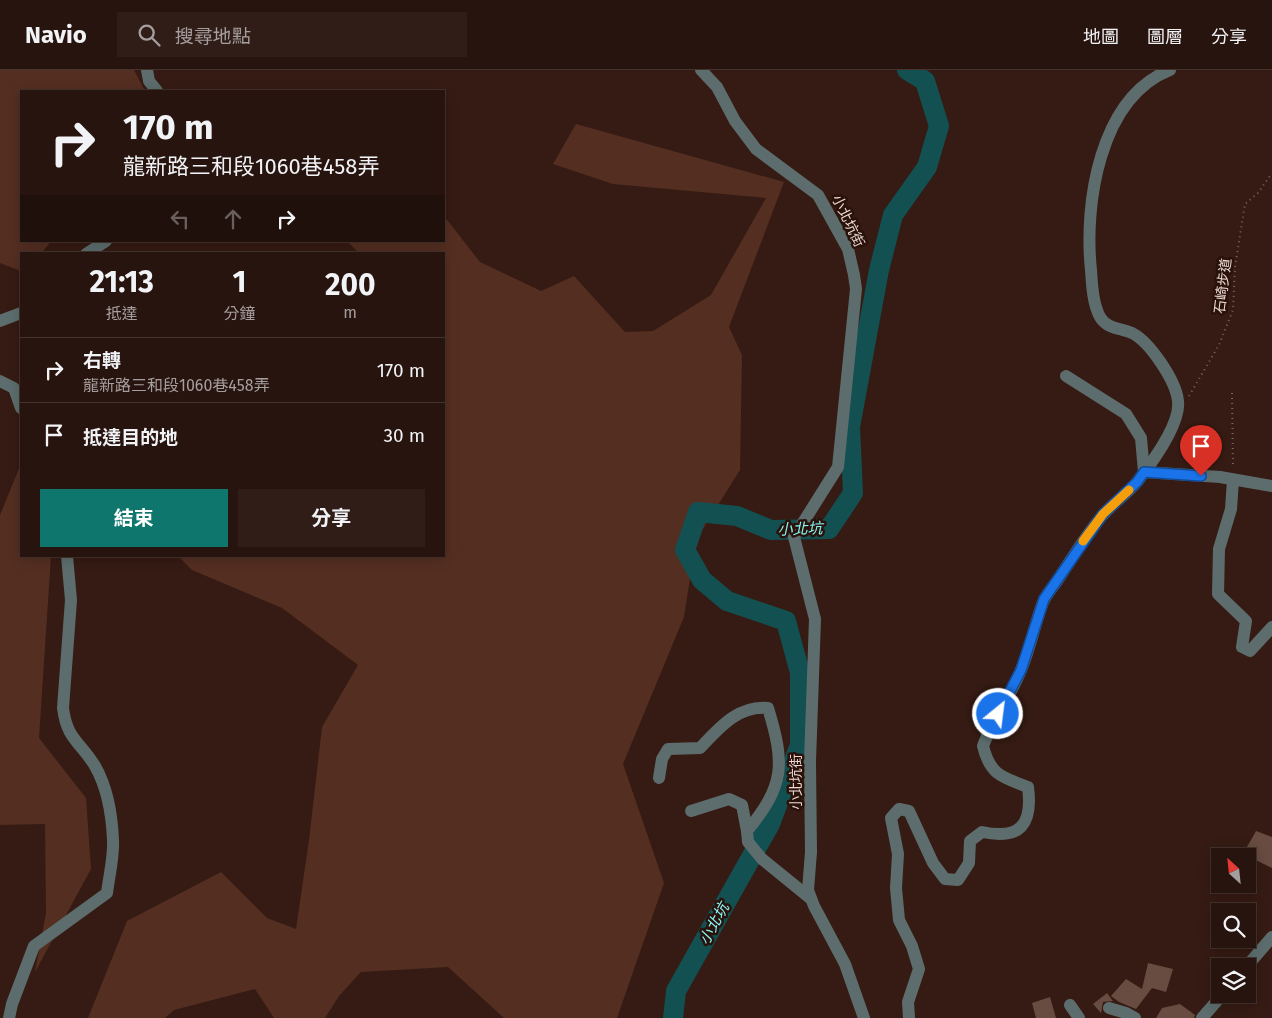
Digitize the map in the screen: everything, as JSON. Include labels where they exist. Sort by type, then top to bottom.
[{"type":"street","points":[[147,70],[149,82],[156,90]]},
{"type":"street","name":"小北坑街","points":[[701,70],[717,87],[735,121],[756,149],[818,195],[848,249],[856,288],[838,467],[794,537],[815,619],[810,761],[811,852],[808,890],[810,898],[844,964],[864,1018]]},
{"type":"street","points":[[909,1018],[908,1002],[919,969],[912,946],[899,920],[896,888],[898,854],[891,818],[899,809],[909,811],[933,863],[945,879],[958,880],[969,863],[970,841],[982,832],[999,836],[1020,830],[1027,821],[1030,802],[1028,787],[996,772],[987,764],[983,746],[1021,670],[1044,599],[1103,514],[1137,482],[1174,426],[1178,401],[1168,376],[1155,353],[1144,340],[1130,332],[1112,327],[1101,319],[1096,304],[1089,250],[1092,188],[1098,166],[1119,118],[1126,104],[1142,88],[1161,73],[1170,70]]},
{"type":"street","points":[[89,252],[104,242]]},
{"type":"street","points":[[0,321],[20,313]]},
{"type":"street","points":[[1066,376],[1126,414],[1141,438],[1144,472]]},
{"type":"street","points":[[0,381],[14,388],[20,405]]},
{"type":"street","points":[[1144,472],[1233,480],[1272,486]]},
{"type":"street","points":[[1233,480],[1231,509],[1219,549],[1218,594],[1246,621],[1242,647],[1250,651],[1272,627]]},
{"type":"street","points":[[9,1018],[14,997],[34,946],[107,893],[114,841],[103,783],[83,749],[69,734],[65,723],[63,708],[71,600],[68,557]]},
{"type":"street","points":[[659,778],[662,759],[668,749],[700,748],[717,728],[728,720],[754,707],[768,708],[778,752],[779,774],[765,810],[748,831]]},
{"type":"street","points":[[690,811],[729,799],[742,805],[748,831],[748,842],[762,859],[810,898]]},
{"type":"street","points":[[1253,958],[1272,936]]},
{"type":"street","points":[[1202,1018],[1215,1003]]},
{"type":"street","points":[[1070,1004],[1079,1018]]},
{"type":"street","points":[[1109,1008],[1135,1018]]},
{"type":"path","name":"石崎步道","points":[[1188,398],[1219,345],[1233,310],[1235,266],[1245,204],[1258,193],[1272,173]]},
{"type":"path","points":[[1232,393],[1233,480]]},
{"type":"shaded area","points":[[0,70],[134,70],[144,90],[20,90],[20,242],[50,242],[43,252],[20,252],[20,271],[0,263]]},
{"type":"shaded area","points":[[576,124],[784,182],[729,327],[742,355],[740,470],[696,540],[684,617],[623,764],[664,883],[617,1018],[504,1018],[448,967],[361,972],[339,996],[325,1018],[274,1018],[255,989],[174,1010],[165,1018],[88,1018],[127,921],[221,872],[267,918],[296,929],[309,840],[322,727],[358,665],[282,608],[192,570],[179,557],[445,557],[445,252],[358,252],[348,242],[445,242],[445,217],[480,262],[541,291],[574,276],[625,332],[653,331],[711,295],[766,198],[613,184],[553,164]]},
{"type":"shaded area","points":[[20,466],[20,557],[51,557],[39,738],[86,798],[91,869],[35,972],[46,913],[45,824],[0,825],[0,515]]},
{"type":"building","points":[[1256,831],[1272,837],[1272,868],[1256,860],[1256,848],[1246,848]]},
{"type":"building","points":[[1148,963],[1173,969],[1166,992],[1152,988],[1136,1009],[1119,1002],[1111,996],[1126,979],[1142,989]]},
{"type":"building","points":[[1107,993],[1113,1001],[1103,1002],[1101,1013],[1093,1004]]},
{"type":"building","points":[[1050,997],[1056,1018],[1036,1018],[1032,1003]]},
{"type":"building","points":[[1180,1004],[1195,1015],[1194,1018],[1156,1018],[1162,1008]]},
{"type":"waterway","name":"小北坑","points":[[673,1018],[676,991],[770,824],[800,745],[800,673],[786,621],[727,601],[702,580],[685,550],[698,512],[737,516],[771,530],[829,529],[853,493],[850,427],[879,270],[893,215],[927,167],[939,126],[925,81],[907,70]]},
{"type":"slow traffic","points":[[1083,541],[1103,514],[1129,490]]},
{"type":"route","points":[[998,714],[1021,670],[1044,599],[1083,540],[1103,514],[1137,482],[1144,472],[1201,476]]}]
